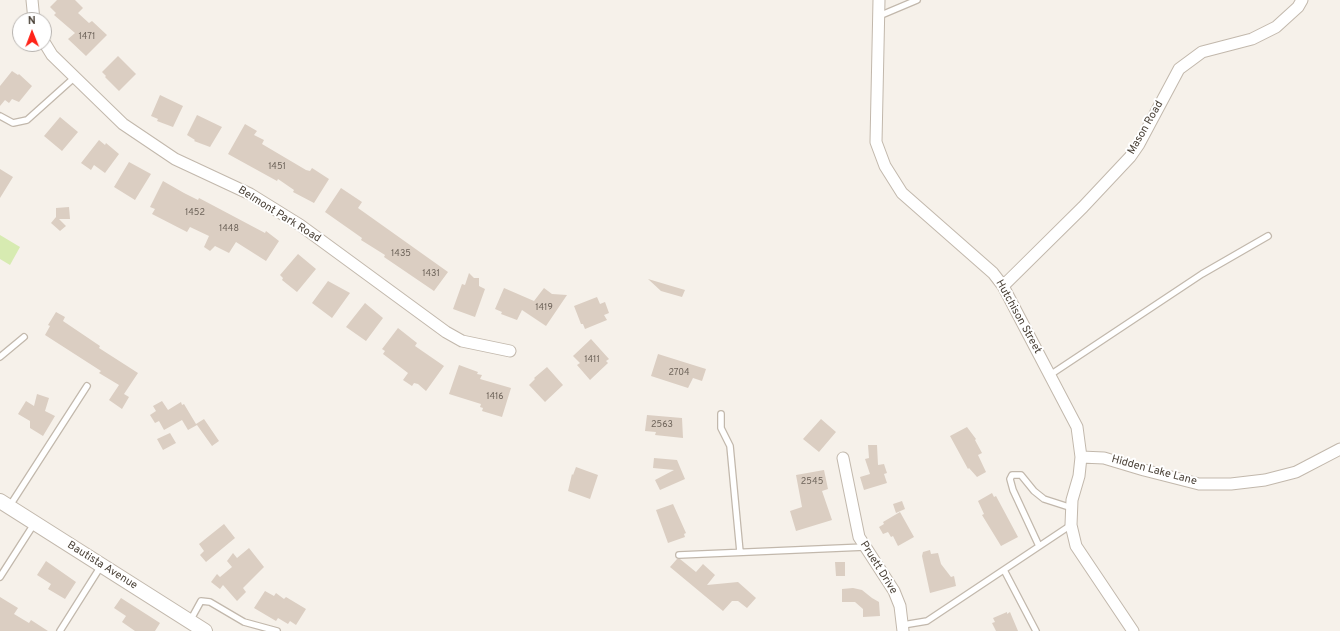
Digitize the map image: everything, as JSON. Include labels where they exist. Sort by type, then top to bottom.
[{"type":"street","points":[[32,0],[33,12]]},
{"type":"street","name":"Hutchison Street","points":[[879,0],[876,142],[885,166],[902,193],[993,274],[1003,286],[1077,427],[1081,457],[1070,526],[1076,546],[1133,631]]},
{"type":"street","name":"Mason Road","points":[[1003,286],[1083,207],[1130,157],[1139,144],[1179,69],[1202,52],[1252,39],[1276,27],[1298,7],[1302,0]]},
{"type":"street","name":"Belmont Park Road","points":[[51,52],[123,124],[175,159],[250,194],[300,225],[446,332],[462,341],[510,351]]},
{"type":"street","name":"Hidden Lake Lane","points":[[1081,457],[1104,458],[1199,484],[1231,484],[1265,480],[1296,472],[1340,449]]},
{"type":"street","name":"Pruett Drive","points":[[843,458],[859,537],[894,591],[900,606],[903,628]]},
{"type":"street","name":"Bautista Avenue","points":[[5,504],[34,524],[205,631]]},
{"type":"lane","points":[[879,16],[917,0]]},
{"type":"lane","points":[[0,116],[13,123],[27,120],[75,77]]},
{"type":"lane","points":[[1050,375],[1202,274],[1268,236]]},
{"type":"lane","points":[[0,357],[24,337]]},
{"type":"lane","points":[[5,504],[87,386]]},
{"type":"lane","points":[[722,414],[721,428],[730,446],[740,552]]},
{"type":"lane","points":[[1039,546],[1013,490],[1010,479],[1012,475],[1021,475],[1034,491],[1044,499],[1072,508]]},
{"type":"lane","points":[[0,577],[34,524]]},
{"type":"lane","points":[[903,628],[927,621],[1070,526]]},
{"type":"lane","points":[[679,555],[865,547]]},
{"type":"lane","points":[[60,631],[101,566]]},
{"type":"lane","points":[[1004,570],[1036,631]]},
{"type":"lane","points":[[190,622],[201,601],[210,602],[244,622],[277,631]]},
{"type":"green space","points":[[0,235],[20,247],[10,265],[0,259]]},
{"type":"building","points":[[57,0],[75,0],[83,8],[78,13],[89,23],[92,21],[107,35],[86,56],[68,39],[75,33],[54,15],[56,13],[50,7]]},
{"type":"building","points":[[118,56],[136,74],[119,91],[102,72]]},
{"type":"building","points":[[12,71],[18,75],[19,74],[32,86],[19,102],[12,99],[9,103],[5,100],[0,106],[0,86]]},
{"type":"building","points":[[160,95],[183,106],[173,127],[157,121],[158,119],[151,116]]},
{"type":"building","points":[[197,115],[222,127],[210,147],[194,141],[195,140],[187,135]]},
{"type":"building","points":[[60,117],[78,132],[62,151],[44,136]]},
{"type":"building","points":[[245,124],[257,131],[254,135],[264,140],[262,144],[306,170],[310,171],[312,168],[329,179],[314,203],[293,192],[294,190],[278,179],[277,181],[228,154]]},
{"type":"building","points":[[99,140],[105,145],[106,143],[119,154],[105,173],[94,165],[91,170],[81,163]]},
{"type":"building","points":[[129,162],[151,174],[135,200],[114,187]]},
{"type":"building","points":[[0,169],[13,177],[0,198]]},
{"type":"building","points":[[163,181],[198,200],[199,198],[265,233],[266,231],[279,241],[266,261],[236,242],[229,253],[215,246],[210,251],[204,247],[209,236],[190,227],[187,232],[152,214],[155,209],[150,207]]},
{"type":"building","points":[[341,188],[362,202],[358,208],[448,272],[434,291],[384,257],[385,255],[361,240],[362,238],[325,212]]},
{"type":"building","points":[[69,207],[70,219],[59,219],[66,226],[60,231],[51,223],[56,217],[56,208]]},
{"type":"building","points":[[298,254],[316,269],[297,292],[282,280],[283,278],[280,275]]},
{"type":"building","points":[[469,273],[474,278],[479,278],[479,286],[485,289],[475,317],[453,309],[462,284],[465,285]]},
{"type":"building","points":[[648,279],[685,290],[682,297],[661,291]]},
{"type":"building","points":[[328,281],[350,293],[332,318],[312,303]]},
{"type":"building","points":[[504,288],[534,301],[544,288],[552,294],[567,295],[546,326],[522,310],[517,320],[501,314],[502,312],[495,309]]},
{"type":"building","points":[[597,297],[600,304],[605,302],[609,313],[604,315],[607,320],[585,329],[583,324],[581,324],[574,306]]},
{"type":"building","points":[[365,303],[383,318],[366,341],[346,327]]},
{"type":"building","points":[[56,312],[65,317],[63,321],[100,346],[99,348],[138,373],[124,394],[129,397],[122,409],[109,400],[119,385],[99,373],[101,371],[45,335],[50,326],[48,325]]},
{"type":"building","points":[[398,328],[417,343],[415,346],[444,366],[426,391],[418,384],[414,383],[412,386],[403,380],[408,373],[383,354],[385,351],[382,349]]},
{"type":"building","points":[[591,339],[609,359],[606,361],[608,363],[590,380],[577,365],[580,363],[573,356]]},
{"type":"building","points":[[658,354],[706,369],[702,381],[693,378],[688,388],[651,376]]},
{"type":"building","points":[[459,365],[478,372],[477,374],[482,375],[480,379],[511,388],[502,417],[482,411],[483,408],[480,407],[481,404],[449,394]]},
{"type":"building","points":[[547,367],[563,385],[545,402],[529,385],[535,379],[534,378]]},
{"type":"building","points":[[37,394],[49,398],[45,411],[55,416],[43,436],[30,428],[30,421],[18,414],[26,401],[34,406]]},
{"type":"building","points":[[162,401],[168,410],[181,402],[182,405],[184,404],[196,424],[204,419],[219,441],[212,446],[197,425],[188,430],[182,420],[164,430],[159,421],[155,423],[150,415],[156,411],[153,406]]},
{"type":"building","points":[[647,415],[682,418],[683,438],[655,435],[656,432],[645,431]]},
{"type":"building","points":[[821,419],[836,432],[819,452],[803,439]]},
{"type":"building","points":[[967,427],[976,439],[975,440],[982,453],[978,455],[986,472],[977,477],[969,468],[968,469],[950,436]]},
{"type":"building","points":[[170,433],[176,443],[163,450],[157,439]]},
{"type":"building","points":[[868,445],[877,445],[878,465],[884,464],[887,473],[884,474],[887,483],[864,490],[860,477],[870,474],[865,459],[869,458]]},
{"type":"building","points":[[654,458],[677,460],[685,479],[660,490],[655,480],[674,470],[653,468]]},
{"type":"building","points":[[576,467],[598,475],[590,499],[568,491],[572,474],[573,475]]},
{"type":"building","points":[[824,470],[828,489],[822,491],[832,520],[796,531],[790,511],[802,507],[796,475]]},
{"type":"building","points":[[992,493],[994,497],[996,496],[1018,537],[1001,546],[982,515],[984,514],[978,501]]},
{"type":"building","points":[[902,501],[905,509],[896,513],[893,504]]},
{"type":"building","points":[[673,504],[686,533],[684,534],[685,537],[668,543],[656,510]]},
{"type":"building","points":[[900,512],[914,537],[898,546],[893,536],[891,537],[888,532],[883,534],[879,527],[884,524],[883,522]]},
{"type":"building","points":[[224,524],[235,538],[206,562],[200,555],[204,551],[199,544]]},
{"type":"building","points":[[249,548],[264,567],[243,588],[246,592],[237,601],[223,585],[220,589],[211,582],[217,574],[220,577],[232,567],[227,561],[233,553],[237,558]]},
{"type":"building","points":[[930,550],[931,554],[938,553],[941,564],[951,577],[954,576],[956,586],[930,593],[922,556],[923,552]]},
{"type":"building","points":[[677,559],[680,559],[696,572],[703,564],[715,575],[707,585],[738,582],[756,598],[747,608],[738,601],[732,601],[723,611],[670,567]]},
{"type":"building","points":[[46,561],[76,582],[65,599],[48,589],[51,584],[37,575]]},
{"type":"building","points":[[835,562],[845,562],[845,576],[836,576]]},
{"type":"building","points":[[853,588],[862,590],[879,602],[880,616],[863,617],[863,609],[855,602],[842,602],[842,589]]},
{"type":"building","points":[[265,591],[274,596],[276,593],[284,599],[286,597],[306,609],[296,625],[290,621],[288,624],[278,618],[276,621],[254,608]]},
{"type":"building","points":[[0,597],[18,608],[14,614],[29,623],[31,620],[48,631],[0,631]]},
{"type":"building","points":[[121,598],[160,623],[155,631],[135,631],[122,622],[126,616],[114,608]]},
{"type":"building","points":[[1007,612],[1007,614],[1010,612],[1018,631],[996,631],[992,623],[995,622],[993,618]]}]
